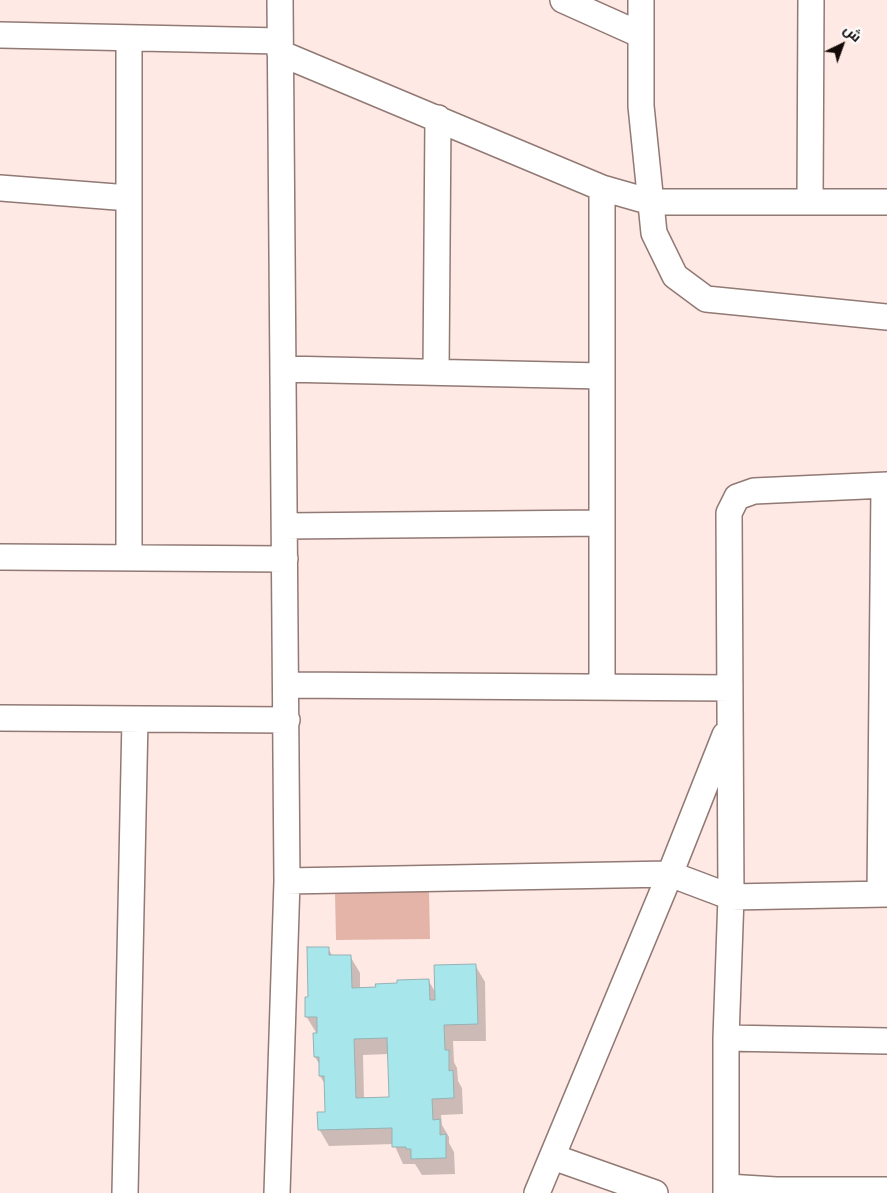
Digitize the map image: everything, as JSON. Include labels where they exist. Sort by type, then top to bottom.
[{"type":"street","points":[[277,1193],[286,881],[280,0]]},
{"type":"street","points":[[562,0],[641,35]]},
{"type":"street","points":[[641,0],[641,106],[650,202],[654,233],[675,276],[706,299],[887,318]]},
{"type":"street","points":[[810,202],[811,0]]},
{"type":"street","points":[[0,35],[129,38],[280,47],[438,118],[602,188],[650,202],[887,202]]},
{"type":"street","points":[[129,38],[129,558]]},
{"type":"street","points":[[436,372],[438,118]]},
{"type":"street","points":[[0,188],[129,198]]},
{"type":"street","points":[[602,188],[602,687]]},
{"type":"street","points":[[283,369],[602,376]]},
{"type":"street","points":[[286,881],[670,874],[731,898],[883,894],[886,486],[754,491],[737,497],[729,513],[731,898],[726,1038],[727,1190],[777,1192],[887,1190]]},
{"type":"street","points":[[285,526],[602,523]]},
{"type":"street","points":[[0,557],[285,559]]},
{"type":"street","points":[[286,685],[730,688]]},
{"type":"street","points":[[0,718],[286,720]]},
{"type":"street","points":[[125,1193],[135,719]]},
{"type":"street","points":[[537,1193],[670,874],[730,722]]},
{"type":"street","points":[[726,1038],[887,1041]]},
{"type":"street","points":[[553,1157],[655,1193]]},
{"type":"shaded area","points":[[429,891],[430,939],[336,940],[335,893]]},
{"type":"building","points":[[307,947],[329,947],[329,955],[351,955],[352,988],[376,987],[375,984],[397,983],[397,980],[429,979],[430,1000],[435,1000],[434,965],[476,964],[478,1024],[444,1025],[445,1050],[449,1050],[449,1071],[453,1070],[454,1098],[432,1099],[433,1120],[440,1119],[440,1135],[446,1134],[446,1158],[411,1159],[411,1149],[392,1147],[392,1128],[318,1130],[317,1112],[325,1112],[324,1076],[319,1076],[319,1057],[314,1057],[313,1033],[317,1033],[317,1017],[305,1017],[305,997],[308,997]],"holes":[[[387,1038],[389,1097],[356,1098],[354,1039]]]}]
